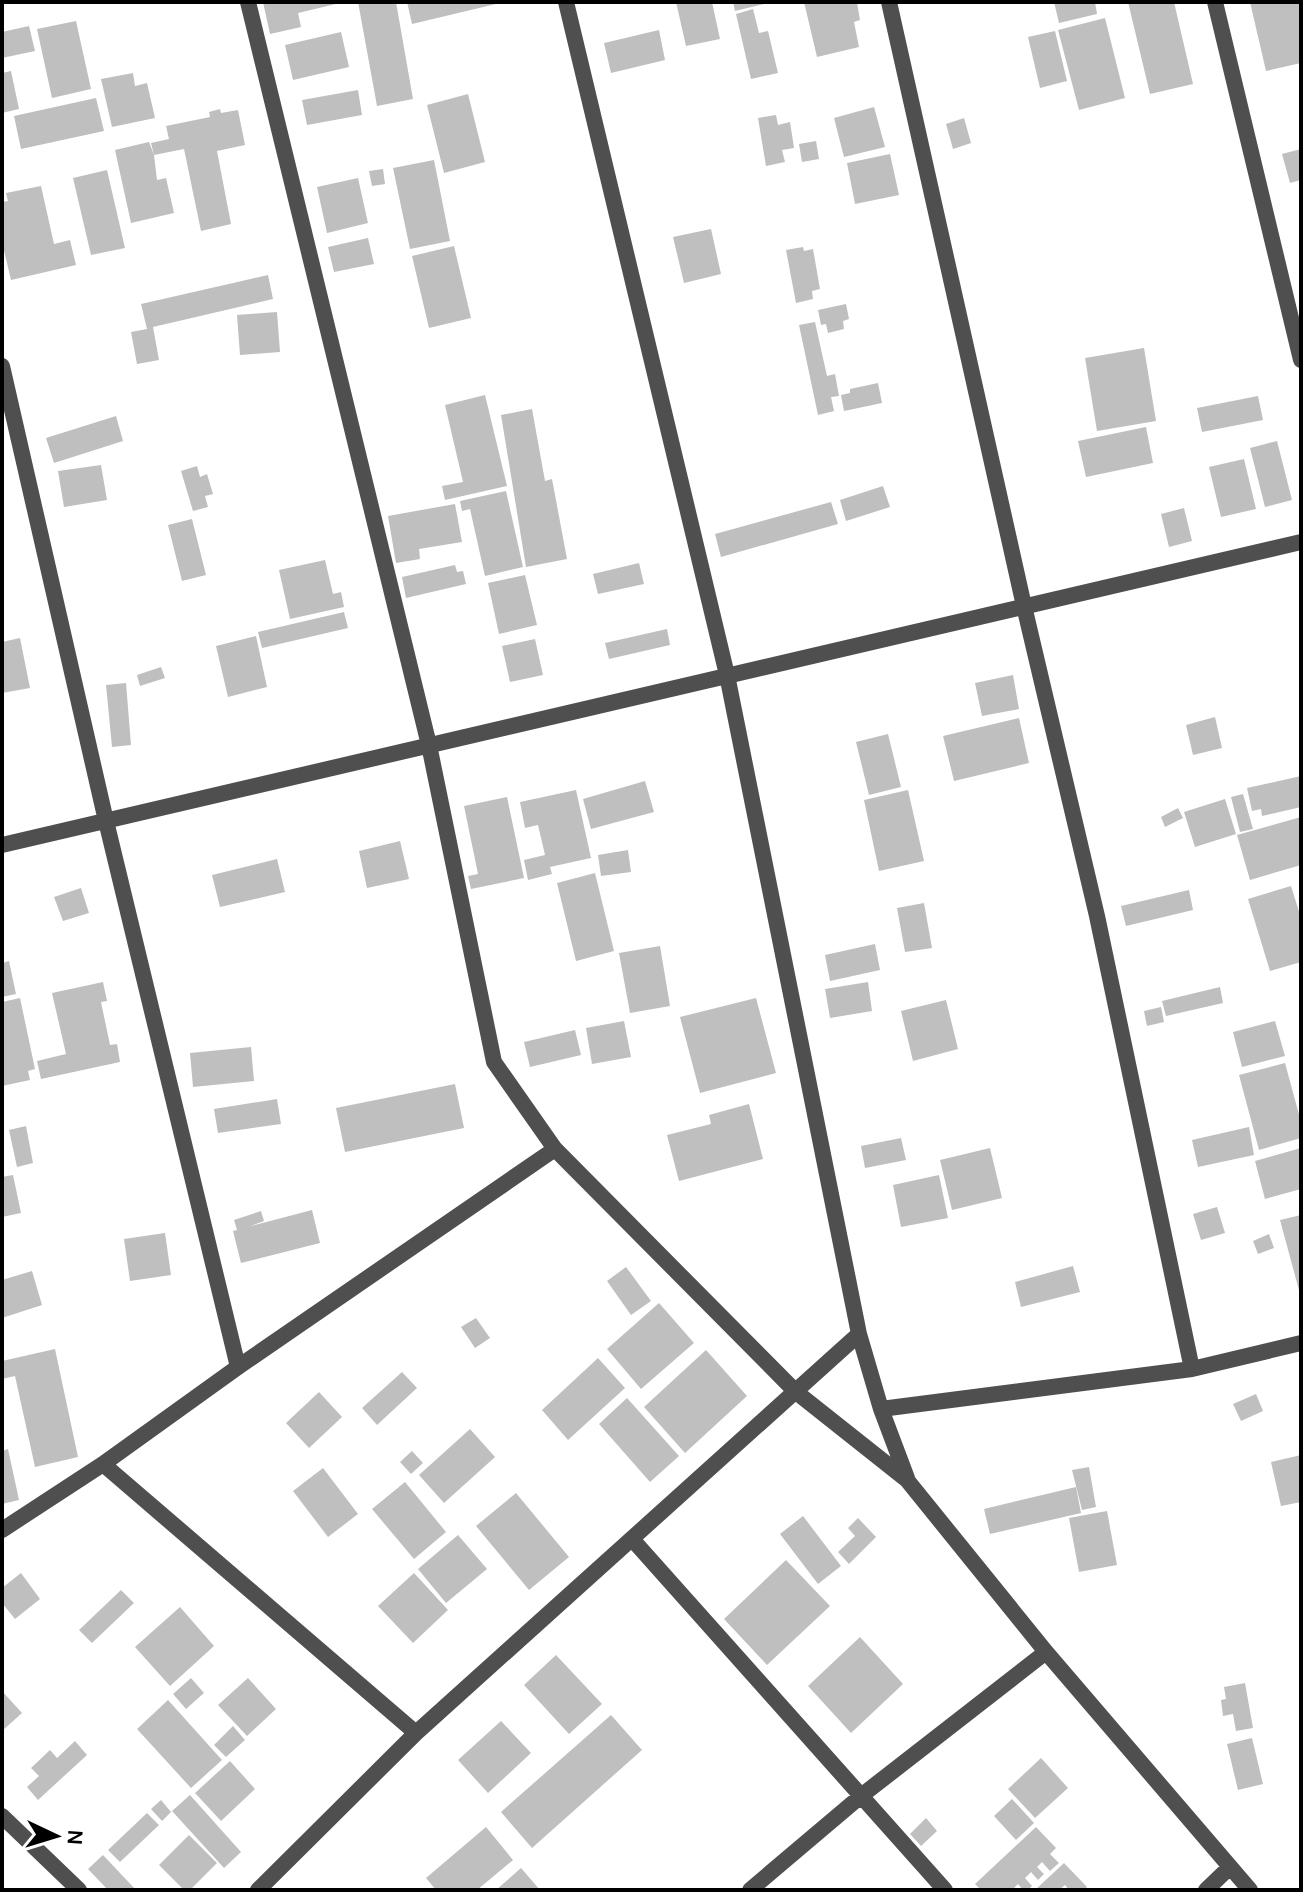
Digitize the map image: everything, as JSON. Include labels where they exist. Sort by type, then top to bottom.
[{"type":"street","points":[[248,2],[429,745],[494,1062],[555,1149],[796,1392],[907,1480],[1046,1652],[1250,1890]]},
{"type":"street","points":[[566,2],[727,675],[859,1334],[881,1409],[907,1480]]},
{"type":"street","points":[[889,2],[1097,916],[1192,1369]]},
{"type":"street","points":[[1215,2],[1301,360]]},
{"type":"street","points":[[2,366],[106,821],[238,1367]]},
{"type":"street","points":[[2,845],[1301,542]]},
{"type":"street","points":[[2,1530],[103,1464],[555,1149]]},
{"type":"street","points":[[258,1890],[416,1733],[859,1334]]},
{"type":"street","points":[[881,1409],[1192,1369],[1301,1343]]},
{"type":"street","points":[[103,1464],[416,1733]]},
{"type":"street","points":[[632,1539],[945,1890]]},
{"type":"street","points":[[750,1890],[861,1796],[1046,1652]]},
{"type":"street","points":[[2,1816],[79,1890]]},
{"type":"street","points":[[1206,1890],[1230,1867]]},
{"type":"building","points":[[263,2],[340,3],[298,13],[301,27],[270,34]]},
{"type":"building","points":[[358,2],[396,2],[413,99],[377,106]]},
{"type":"building","points":[[407,2],[500,2],[500,3],[412,24]]},
{"type":"building","points":[[676,2],[712,2],[720,39],[686,46]]},
{"type":"building","points":[[733,2],[768,2],[768,3],[735,11]]},
{"type":"building","points":[[804,2],[857,2],[860,20],[854,22],[859,47],[817,57]]},
{"type":"building","points":[[1054,2],[1095,2],[1097,14],[1059,23]]},
{"type":"building","points":[[1128,2],[1174,2],[1193,84],[1150,94]]},
{"type":"building","points":[[1250,2],[1301,2],[1301,63],[1266,71]]},
{"type":"building","points":[[753,9],[759,33],[768,31],[778,73],[751,79],[736,14]]},
{"type":"building","points":[[1105,18],[1125,98],[1079,110],[1058,30]]},
{"type":"building","points":[[76,21],[91,89],[52,98],[37,29]]},
{"type":"building","points":[[29,26],[35,51],[2,58],[2,32]]},
{"type":"building","points":[[659,30],[665,60],[611,73],[604,43]]},
{"type":"building","points":[[1055,31],[1067,81],[1040,88],[1028,37]]},
{"type":"building","points":[[341,32],[349,67],[293,80],[285,45]]},
{"type":"building","points":[[11,71],[19,109],[2,113],[2,73]]},
{"type":"building","points":[[133,73],[135,86],[147,83],[155,118],[112,127],[101,79]]},
{"type":"building","points":[[358,90],[362,115],[307,125],[302,100]]},
{"type":"building","points":[[468,94],[485,162],[444,173],[427,105]]},
{"type":"building","points":[[96,98],[104,131],[21,149],[14,116]]},
{"type":"building","points":[[874,107],[885,147],[844,157],[834,118]]},
{"type":"building","points":[[220,109],[221,113],[238,110],[245,145],[217,151],[231,224],[201,231],[184,149],[154,155],[151,143],[169,139],[166,126],[210,117],[209,112]]},
{"type":"building","points":[[776,115],[778,125],[790,122],[794,148],[782,150],[785,162],[766,166],[758,118]]},
{"type":"building","points":[[964,118],[971,143],[953,149],[946,124]]},
{"type":"building","points":[[816,141],[819,159],[802,162],[799,144]]},
{"type":"building","points":[[149,142],[157,180],[166,178],[174,213],[131,223],[115,150]]},
{"type":"building","points":[[1301,149],[1301,180],[1290,183],[1282,154]]},
{"type":"building","points":[[890,154],[899,195],[855,204],[847,163]]},
{"type":"building","points":[[434,160],[450,241],[410,249],[393,168]]},
{"type":"building","points":[[383,169],[385,184],[372,186],[369,171]]},
{"type":"building","points":[[107,170],[125,248],[91,255],[73,178]]},
{"type":"building","points":[[358,178],[368,223],[327,233],[317,187]]},
{"type":"building","points":[[41,186],[54,244],[70,240],[76,265],[11,280],[2,242],[2,202],[8,201],[6,193]]},
{"type":"building","points":[[711,229],[721,274],[684,283],[673,237]]},
{"type":"building","points":[[368,238],[374,264],[334,272],[328,247]]},
{"type":"building","points":[[454,246],[471,318],[429,328],[412,256]]},
{"type":"building","points":[[803,247],[804,251],[813,249],[820,289],[812,291],[813,299],[796,303],[786,250]]},
{"type":"building","points":[[268,275],[273,299],[153,327],[159,360],[137,364],[131,332],[147,329],[141,304]]},
{"type":"building","points":[[846,304],[849,319],[843,321],[844,329],[828,333],[826,324],[821,325],[818,310]]},
{"type":"building","points":[[277,312],[280,352],[240,355],[237,315]]},
{"type":"building","points":[[815,322],[827,376],[835,374],[839,396],[831,397],[834,411],[818,415],[799,325]]},
{"type":"building","points":[[1144,348],[1156,421],[1097,431],[1085,358]]},
{"type":"building","points":[[878,383],[882,403],[844,411],[841,395],[850,393],[850,389]]},
{"type":"building","points":[[485,395],[507,486],[445,500],[442,486],[463,482],[445,405]]},
{"type":"building","points":[[1258,396],[1263,420],[1202,432],[1197,408]]},
{"type":"building","points":[[532,409],[545,481],[552,479],[567,559],[526,567],[501,415]]},
{"type":"building","points":[[116,416],[123,441],[54,463],[46,438]]},
{"type":"building","points":[[1146,427],[1153,463],[1086,477],[1078,441]]},
{"type":"building","points":[[1277,441],[1292,500],[1265,507],[1250,448]]},
{"type":"building","points":[[1244,459],[1256,509],[1221,517],[1209,467]]},
{"type":"building","points":[[101,465],[107,500],[64,507],[58,471]]},
{"type":"building","points":[[197,466],[200,477],[207,474],[213,494],[205,496],[208,507],[193,511],[181,471]]},
{"type":"building","points":[[883,486],[890,507],[846,521],[840,500]]},
{"type":"building","points":[[506,491],[523,567],[485,576],[470,509],[462,511],[460,501]]},
{"type":"building","points":[[831,502],[838,524],[721,557],[715,534]]},
{"type":"building","points":[[455,504],[462,542],[419,549],[420,559],[396,563],[388,516]]},
{"type":"building","points":[[1184,508],[1192,541],[1169,547],[1161,514]]},
{"type":"building","points":[[192,519],[206,575],[182,581],[168,525]]},
{"type":"building","points":[[325,560],[333,594],[341,592],[344,607],[290,619],[279,570]]},
{"type":"building","points":[[639,563],[644,584],[598,594],[593,574]]},
{"type":"building","points":[[455,565],[457,572],[463,571],[466,584],[406,598],[402,577]]},
{"type":"building","points":[[525,575],[537,625],[499,634],[488,583]]},
{"type":"building","points":[[344,612],[348,628],[262,648],[258,632]]},
{"type":"building","points":[[667,629],[670,645],[609,659],[605,643]]},
{"type":"building","points":[[256,636],[267,687],[228,697],[216,646]]},
{"type":"building","points":[[20,638],[30,688],[2,693],[2,642]]},
{"type":"building","points":[[535,639],[543,675],[510,682],[502,646]]},
{"type":"building","points":[[161,667],[165,678],[140,686],[137,675]]},
{"type":"building","points":[[1013,675],[1019,709],[982,716],[975,683]]},
{"type":"building","points":[[126,683],[131,745],[112,747],[106,685]]},
{"type":"building","points":[[1215,717],[1222,748],[1193,755],[1186,725]]},
{"type":"building","points":[[1019,718],[1029,763],[954,781],[943,736]]},
{"type":"building","points":[[888,734],[901,787],[869,795],[856,742]]},
{"type":"building","points":[[1301,776],[1301,807],[1262,816],[1261,809],[1252,811],[1247,788]]},
{"type":"building","points":[[645,781],[654,812],[591,829],[583,799]]},
{"type":"building","points":[[576,790],[591,858],[550,867],[552,874],[528,880],[524,860],[545,855],[538,825],[525,828],[520,802]]},
{"type":"building","points":[[908,790],[924,861],[879,871],[864,800]]},
{"type":"building","points":[[1243,794],[1253,829],[1240,832],[1231,797]]},
{"type":"building","points":[[507,797],[524,878],[471,889],[468,876],[478,874],[464,806]]},
{"type":"building","points":[[1225,799],[1236,834],[1195,847],[1184,812]]},
{"type":"building","points":[[1178,808],[1183,818],[1165,827],[1161,817]]},
{"type":"building","points":[[1301,817],[1301,865],[1250,880],[1237,835]]},
{"type":"building","points":[[400,841],[409,879],[367,888],[359,851]]},
{"type":"building","points":[[628,850],[631,872],[601,876],[598,855]]},
{"type":"building","points":[[277,859],[285,892],[220,907],[212,875]]},
{"type":"building","points":[[595,873],[614,951],[576,961],[557,883]]},
{"type":"building","points":[[1291,886],[1301,918],[1301,962],[1270,971],[1248,899]]},
{"type":"building","points":[[81,888],[89,913],[63,921],[54,897]]},
{"type":"building","points":[[1189,890],[1193,910],[1126,926],[1121,906]]},
{"type":"building","points":[[924,903],[932,948],[905,952],[897,908]]},
{"type":"building","points":[[875,944],[880,970],[830,981],[825,955]]},
{"type":"building","points":[[660,946],[670,1006],[630,1013],[619,953]]},
{"type":"building","points":[[9,961],[16,994],[2,997],[2,963]]},
{"type":"building","points":[[103,982],[107,1001],[101,1002],[110,1045],[117,1044],[120,1062],[41,1079],[37,1061],[66,1054],[52,993]]},
{"type":"building","points":[[868,982],[872,1011],[830,1018],[825,989]]},
{"type":"building","points":[[1220,987],[1223,1003],[1166,1016],[1162,1001]]},
{"type":"building","points":[[20,998],[35,1069],[28,1071],[30,1080],[2,1086],[2,1002]]},
{"type":"building","points":[[756,998],[776,1073],[700,1093],[680,1017]]},
{"type":"building","points":[[946,1000],[958,1049],[913,1061],[901,1011]]},
{"type":"building","points":[[1161,1007],[1164,1022],[1147,1026],[1144,1011]]},
{"type":"building","points":[[624,1021],[631,1057],[592,1064],[586,1028]]},
{"type":"building","points":[[1275,1021],[1285,1056],[1242,1067],[1233,1032]]},
{"type":"building","points":[[575,1030],[581,1055],[530,1067],[524,1042]]},
{"type":"building","points":[[251,1047],[254,1081],[193,1087],[190,1053]]},
{"type":"building","points":[[1285,1063],[1301,1122],[1301,1138],[1259,1150],[1239,1075]]},
{"type":"building","points":[[455,1084],[464,1128],[345,1152],[336,1108]]},
{"type":"building","points":[[277,1099],[281,1124],[218,1133],[214,1109]]},
{"type":"building","points":[[749,1104],[763,1159],[679,1181],[667,1135],[711,1124],[709,1115]]},
{"type":"building","points":[[26,1126],[33,1163],[17,1167],[9,1130]]},
{"type":"building","points":[[1249,1127],[1254,1155],[1198,1167],[1192,1140]]},
{"type":"building","points":[[901,1138],[906,1160],[865,1168],[861,1146]]},
{"type":"building","points":[[990,1148],[1002,1198],[952,1210],[940,1160]]},
{"type":"building","points":[[1301,1148],[1301,1189],[1265,1199],[1255,1161]]},
{"type":"building","points":[[13,1175],[21,1213],[2,1217],[2,1177]]},
{"type":"building","points":[[939,1175],[948,1218],[901,1227],[893,1185]]},
{"type":"building","points":[[1217,1207],[1225,1233],[1201,1240],[1193,1214]]},
{"type":"building","points":[[312,1210],[320,1243],[241,1263],[233,1231],[237,1230],[234,1220],[261,1211],[264,1221],[251,1226]]},
{"type":"building","points":[[1301,1215],[1301,1294],[1300,1294],[1280,1220]]},
{"type":"building","points":[[165,1233],[171,1275],[130,1281],[124,1239]]},
{"type":"building","points":[[1269,1234],[1274,1248],[1258,1254],[1253,1241]]},
{"type":"building","points":[[1073,1266],[1080,1292],[1021,1307],[1015,1282]]},
{"type":"building","points":[[626,1267],[651,1301],[631,1315],[607,1281]]},
{"type":"building","points":[[32,1271],[42,1305],[2,1318],[2,1280]]},
{"type":"building","points":[[659,1303],[694,1343],[641,1389],[607,1349]]},
{"type":"building","points":[[476,1318],[490,1338],[475,1348],[461,1327]]},
{"type":"building","points":[[55,1349],[78,1457],[35,1467],[15,1376],[2,1379],[2,1361]]},
{"type":"building","points":[[706,1350],[747,1396],[685,1453],[644,1407]]},
{"type":"building","points":[[598,1358],[625,1388],[568,1440],[542,1410]]},
{"type":"building","points":[[402,1372],[417,1388],[377,1425],[362,1408]]},
{"type":"building","points":[[319,1392],[342,1417],[309,1448],[286,1423]]},
{"type":"building","points":[[1256,1394],[1263,1411],[1241,1421],[1233,1404]]},
{"type":"building","points":[[627,1398],[679,1456],[650,1482],[599,1424]]},
{"type":"building","points":[[470,1429],[495,1457],[444,1503],[419,1475]]},
{"type":"building","points":[[8,1449],[19,1500],[2,1504],[2,1451]]},
{"type":"building","points":[[412,1451],[423,1463],[411,1474],[400,1462]]},
{"type":"building","points":[[1301,1455],[1301,1502],[1281,1506],[1271,1462]]},
{"type":"building","points":[[1089,1467],[1096,1507],[1082,1510],[1072,1470]]},
{"type":"building","points":[[323,1468],[358,1514],[328,1537],[293,1491]]},
{"type":"building","points":[[405,1482],[446,1532],[414,1559],[372,1509]]},
{"type":"building","points":[[1076,1487],[1081,1513],[990,1534],[984,1509]]},
{"type":"building","points":[[516,1493],[569,1557],[529,1590],[476,1526]]},
{"type":"building","points":[[1107,1511],[1117,1565],[1079,1572],[1069,1518]]},
{"type":"building","points":[[803,1516],[841,1566],[818,1584],[780,1534]]},
{"type":"building","points":[[858,1518],[876,1537],[849,1564],[838,1552],[855,1536],[848,1528]]},
{"type":"building","points":[[458,1535],[487,1569],[446,1603],[418,1569]]},
{"type":"building","points":[[786,1560],[830,1606],[767,1665],[724,1619]]},
{"type":"building","points":[[21,1573],[40,1599],[15,1619],[2,1603],[2,1588]]},
{"type":"building","points":[[414,1573],[448,1610],[413,1643],[378,1606]]},
{"type":"building","points":[[121,1590],[134,1603],[92,1643],[79,1630]]},
{"type":"building","points":[[180,1607],[214,1646],[170,1686],[135,1647]]},
{"type":"building","points":[[860,1637],[903,1684],[851,1733],[808,1686]]},
{"type":"building","points":[[556,1655],[602,1704],[569,1734],[524,1685]]},
{"type":"building","points":[[191,1678],[204,1693],[186,1709],[173,1694]]},
{"type":"building","points":[[248,1678],[276,1709],[247,1736],[218,1705]]},
{"type":"building","points":[[1245,1683],[1253,1728],[1236,1731],[1233,1714],[1223,1716],[1221,1700],[1226,1699],[1224,1687]]},
{"type":"building","points":[[2,1691],[22,1713],[2,1731]]},
{"type":"building","points":[[168,1700],[222,1760],[191,1788],[137,1729]]},
{"type":"building","points":[[611,1715],[642,1750],[532,1848],[501,1812]]},
{"type":"building","points":[[501,1721],[531,1753],[488,1793],[458,1760]]},
{"type":"building","points":[[233,1726],[245,1740],[226,1757],[214,1745]]},
{"type":"building","points":[[1252,1738],[1263,1784],[1238,1790],[1227,1744]]},
{"type":"building","points":[[75,1741],[87,1755],[38,1800],[27,1787],[39,1776],[31,1768],[50,1750],[57,1758]]},
{"type":"building","points":[[1041,1758],[1068,1788],[1035,1818],[1008,1789]]},
{"type":"building","points":[[230,1761],[255,1789],[221,1821],[195,1793]]},
{"type":"building","points":[[190,1795],[241,1852],[224,1868],[172,1811]]},
{"type":"building","points":[[1012,1799],[1034,1823],[1016,1840],[994,1816]]},
{"type":"building","points":[[161,1800],[171,1812],[162,1821],[151,1809]]},
{"type":"building","points":[[147,1813],[159,1825],[120,1862],[108,1850]]},
{"type":"building","points":[[926,1818],[937,1831],[921,1846],[910,1834]]},
{"type":"building","points":[[486,1827],[513,1860],[477,1890],[436,1890],[426,1878]]},
{"type":"building","points":[[1036,1827],[1056,1848],[1050,1854],[1059,1863],[1050,1871],[1042,1862],[1037,1867],[1044,1874],[1038,1880],[1031,1872],[1025,1878],[1032,1886],[1028,1890],[1023,1890],[1018,1884],[1012,1890],[981,1890],[975,1884]]},
{"type":"building","points":[[189,1835],[217,1863],[190,1890],[184,1890],[159,1865]]},
{"type":"building","points":[[103,1855],[136,1890],[108,1890],[88,1869]]},
{"type":"building","points":[[1064,1863],[1087,1887],[1084,1890],[1069,1890],[1065,1885],[1059,1890],[1035,1890]]},
{"type":"building","points":[[521,1868],[540,1890],[496,1890]]}]
